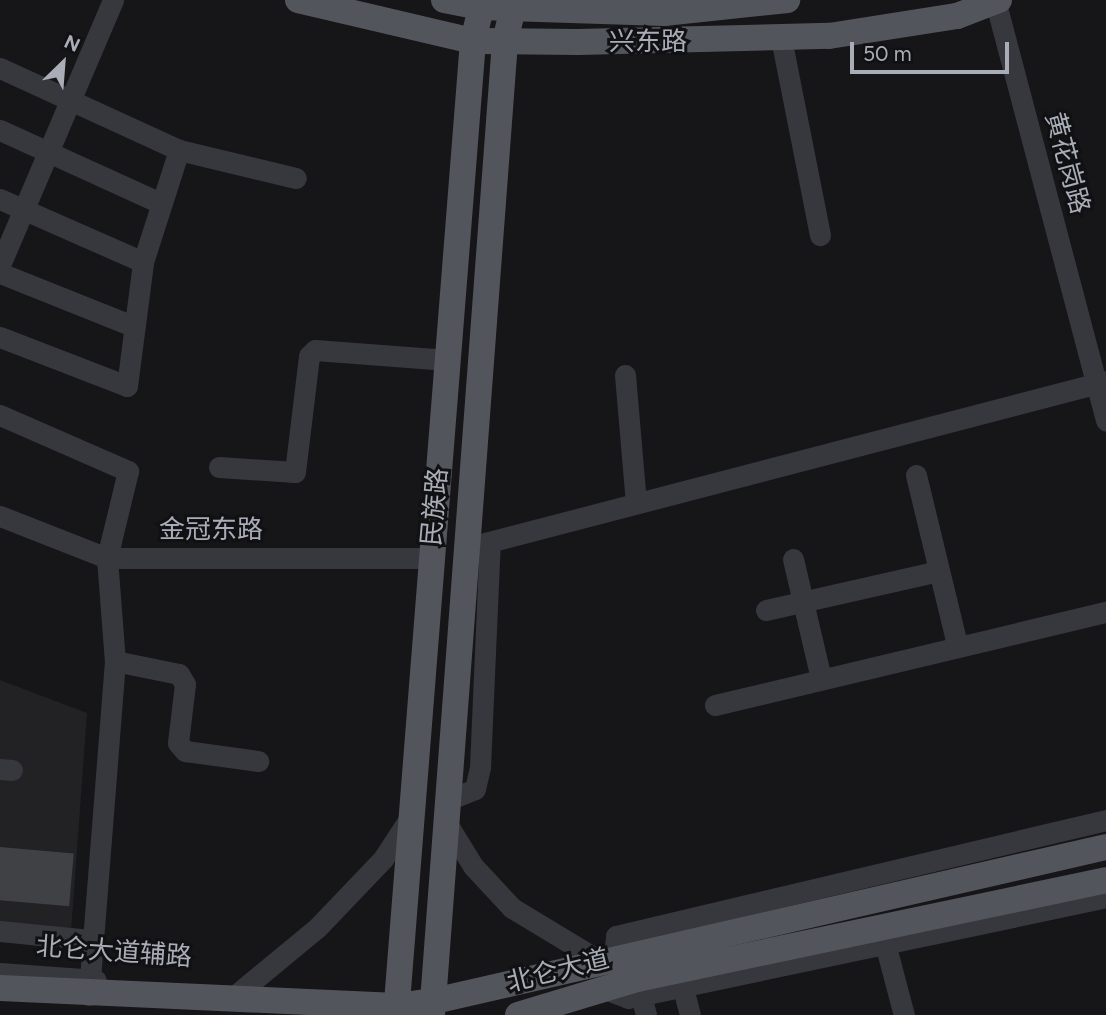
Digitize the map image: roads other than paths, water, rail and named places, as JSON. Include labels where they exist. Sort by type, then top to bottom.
[{"type":"main road","name":"兴东路","points":[[298,0],[473,41],[781,38],[957,16],[996,0]]},
{"type":"main road","name":"兴东路","points":[[444,0],[663,7],[782,0]]},
{"type":"main road","name":"民族路","points":[[397,1010],[430,558],[473,41],[482,3]]},
{"type":"main road","name":"民族路","points":[[433,1008],[447,811],[478,545],[505,41],[513,4]]},
{"type":"main road","name":"北仑大道","points":[[0,988],[89,987],[397,1010],[433,1008],[607,958],[1106,847]]},
{"type":"main road","name":"北仑大道","points":[[518,1015],[588,1001],[641,996],[681,978],[883,935],[1106,880]]},
{"type":"street","points":[[0,265],[113,0]]},
{"type":"street","name":"黄花岗路","points":[[996,0],[1101,382],[1106,421]]},
{"type":"street","points":[[781,38],[820,235]]},
{"type":"street","points":[[0,68],[72,97],[179,150],[296,178]]},
{"type":"street","points":[[0,130],[49,150],[158,202]]},
{"type":"street","points":[[0,337],[119,387],[131,381],[143,262],[158,202],[179,150]]},
{"type":"street","points":[[0,199],[143,262]]},
{"type":"street","points":[[0,273],[135,327]]},
{"type":"street","points":[[219,467],[295,472],[309,355],[314,350],[448,360]]},
{"type":"street","points":[[625,375],[636,504]]},
{"type":"street","points":[[478,545],[1101,382]]},
{"type":"street","points":[[0,415],[128,471],[107,558],[115,661],[90,940],[89,987]]},
{"type":"street","points":[[916,475],[957,645]]},
{"type":"street","name":"金冠东路","points":[[0,516],[107,558],[430,558]]},
{"type":"street","points":[[793,559],[821,678]]},
{"type":"street","points":[[766,610],[939,571]]},
{"type":"street","points":[[715,705],[957,645],[1106,612]]},
{"type":"street","points":[[115,661],[179,674],[185,684],[178,743],[185,751],[258,761]]},
{"type":"street","points":[[447,811],[473,866],[512,908],[607,958],[616,936],[1106,820]]},
{"type":"street","points":[[225,998],[318,927],[383,859],[412,815]]},
{"type":"street","points":[[904,1015],[883,935],[1106,897]]},
{"type":"street","points":[[0,931],[90,940]]},
{"type":"street","name":"北仑大道辅路","points":[[0,973],[89,987]]},
{"type":"street","points":[[681,978],[690,1015]]}]
